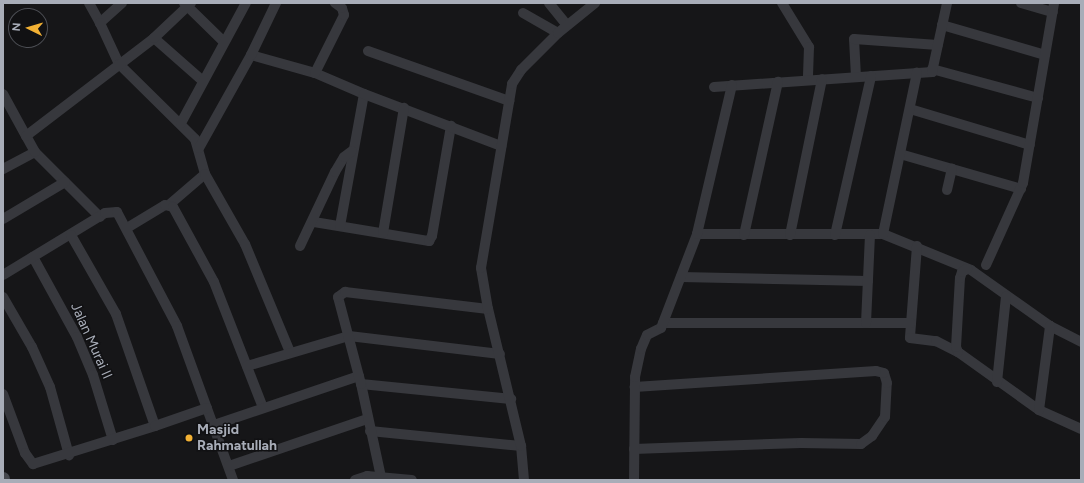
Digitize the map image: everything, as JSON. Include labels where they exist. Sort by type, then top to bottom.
[{"type":"street","points":[[89,3],[119,64],[181,123],[197,142],[205,174],[245,244],[290,352]]},
{"type":"street","points":[[100,23],[122,3]]},
{"type":"street","points":[[181,123],[246,3]]},
{"type":"street","points":[[199,148],[251,54],[276,3]]},
{"type":"street","points":[[315,73],[344,15],[342,8],[335,3]]},
{"type":"street","points":[[549,3],[567,26]]},
{"type":"street","points":[[524,480],[521,446],[488,309],[481,268],[512,84],[521,70],[558,33],[594,3]]},
{"type":"street","points":[[782,3],[809,47],[808,80]]},
{"type":"street","points":[[714,86],[932,72],[947,3]]},
{"type":"street","points":[[986,264],[1021,189],[1054,8],[1021,3]]},
{"type":"street","points":[[26,136],[154,38],[188,4],[224,42]]},
{"type":"street","points":[[523,13],[558,33]]},
{"type":"street","points":[[942,25],[1045,55]]},
{"type":"street","points":[[154,38],[203,81]]},
{"type":"street","points":[[856,77],[854,39],[938,45]]},
{"type":"street","points":[[368,51],[509,101]]},
{"type":"street","points":[[251,54],[315,73],[364,94],[501,146]]},
{"type":"street","points":[[932,69],[1038,98]]},
{"type":"street","points":[[883,234],[917,73]]},
{"type":"street","points":[[835,235],[871,76]]},
{"type":"street","points":[[790,235],[822,79]]},
{"type":"street","points":[[744,235],[778,82]]},
{"type":"street","points":[[634,480],[635,387],[641,349],[647,335],[661,328],[697,234],[732,85]]},
{"type":"street","points":[[3,94],[35,152],[100,217]]},
{"type":"street","points":[[340,226],[352,151],[364,94]]},
{"type":"street","points":[[383,233],[404,108]]},
{"type":"street","points":[[910,110],[1030,145]]},
{"type":"street","points":[[314,222],[429,241],[432,236],[451,126]]},
{"type":"street","points":[[300,246],[314,222],[335,172],[344,157],[352,151]]},
{"type":"street","points":[[3,169],[35,152]]},
{"type":"street","points":[[900,154],[1021,189]]},
{"type":"street","points":[[947,190],[952,169]]},
{"type":"street","points":[[127,228],[170,204],[205,174]]},
{"type":"street","points":[[3,219],[65,182]]},
{"type":"street","points":[[170,204],[214,282],[263,408]]},
{"type":"street","points":[[3,274],[100,217],[114,211],[127,228],[178,326],[233,480]]},
{"type":"street","points":[[697,234],[883,234],[917,246],[967,269],[1050,326],[1081,342]]},
{"type":"street","points":[[71,235],[116,314],[155,426]]},
{"type":"street","points":[[866,323],[870,235]]},
{"type":"street","points":[[917,246],[910,338],[936,341],[958,352],[997,382],[1039,410],[1081,429]]},
{"type":"street","name":"Jalan Murai II","points":[[33,257],[77,337],[93,375],[113,440]]},
{"type":"street","points":[[958,352],[956,347],[960,278],[962,272],[967,269]]},
{"type":"street","points":[[681,277],[868,281]]},
{"type":"street","points":[[381,477],[360,380],[349,336],[338,303],[338,297],[345,292],[488,309]]},
{"type":"street","points":[[997,382],[1006,296]]},
{"type":"street","points":[[3,297],[32,347],[50,387],[70,455]]},
{"type":"street","points":[[662,323],[911,323]]},
{"type":"street","points":[[1039,410],[1050,326]]},
{"type":"street","points":[[247,366],[290,352],[349,336],[500,354]]},
{"type":"street","points":[[634,449],[801,443],[861,444],[872,436],[885,418],[887,383],[884,374],[876,371],[635,387]]},
{"type":"street","points":[[214,425],[263,408],[360,380],[510,398]]},
{"type":"street","points":[[3,394],[31,463],[35,464],[70,455],[207,408]]},
{"type":"street","points":[[229,466],[368,419]]},
{"type":"street","points":[[370,430],[521,446]]},
{"type":"street","points":[[354,480],[367,476],[412,480]]},
{"type":"place","name":"Masjid Rahmatullah","points":[[189,438]]}]
